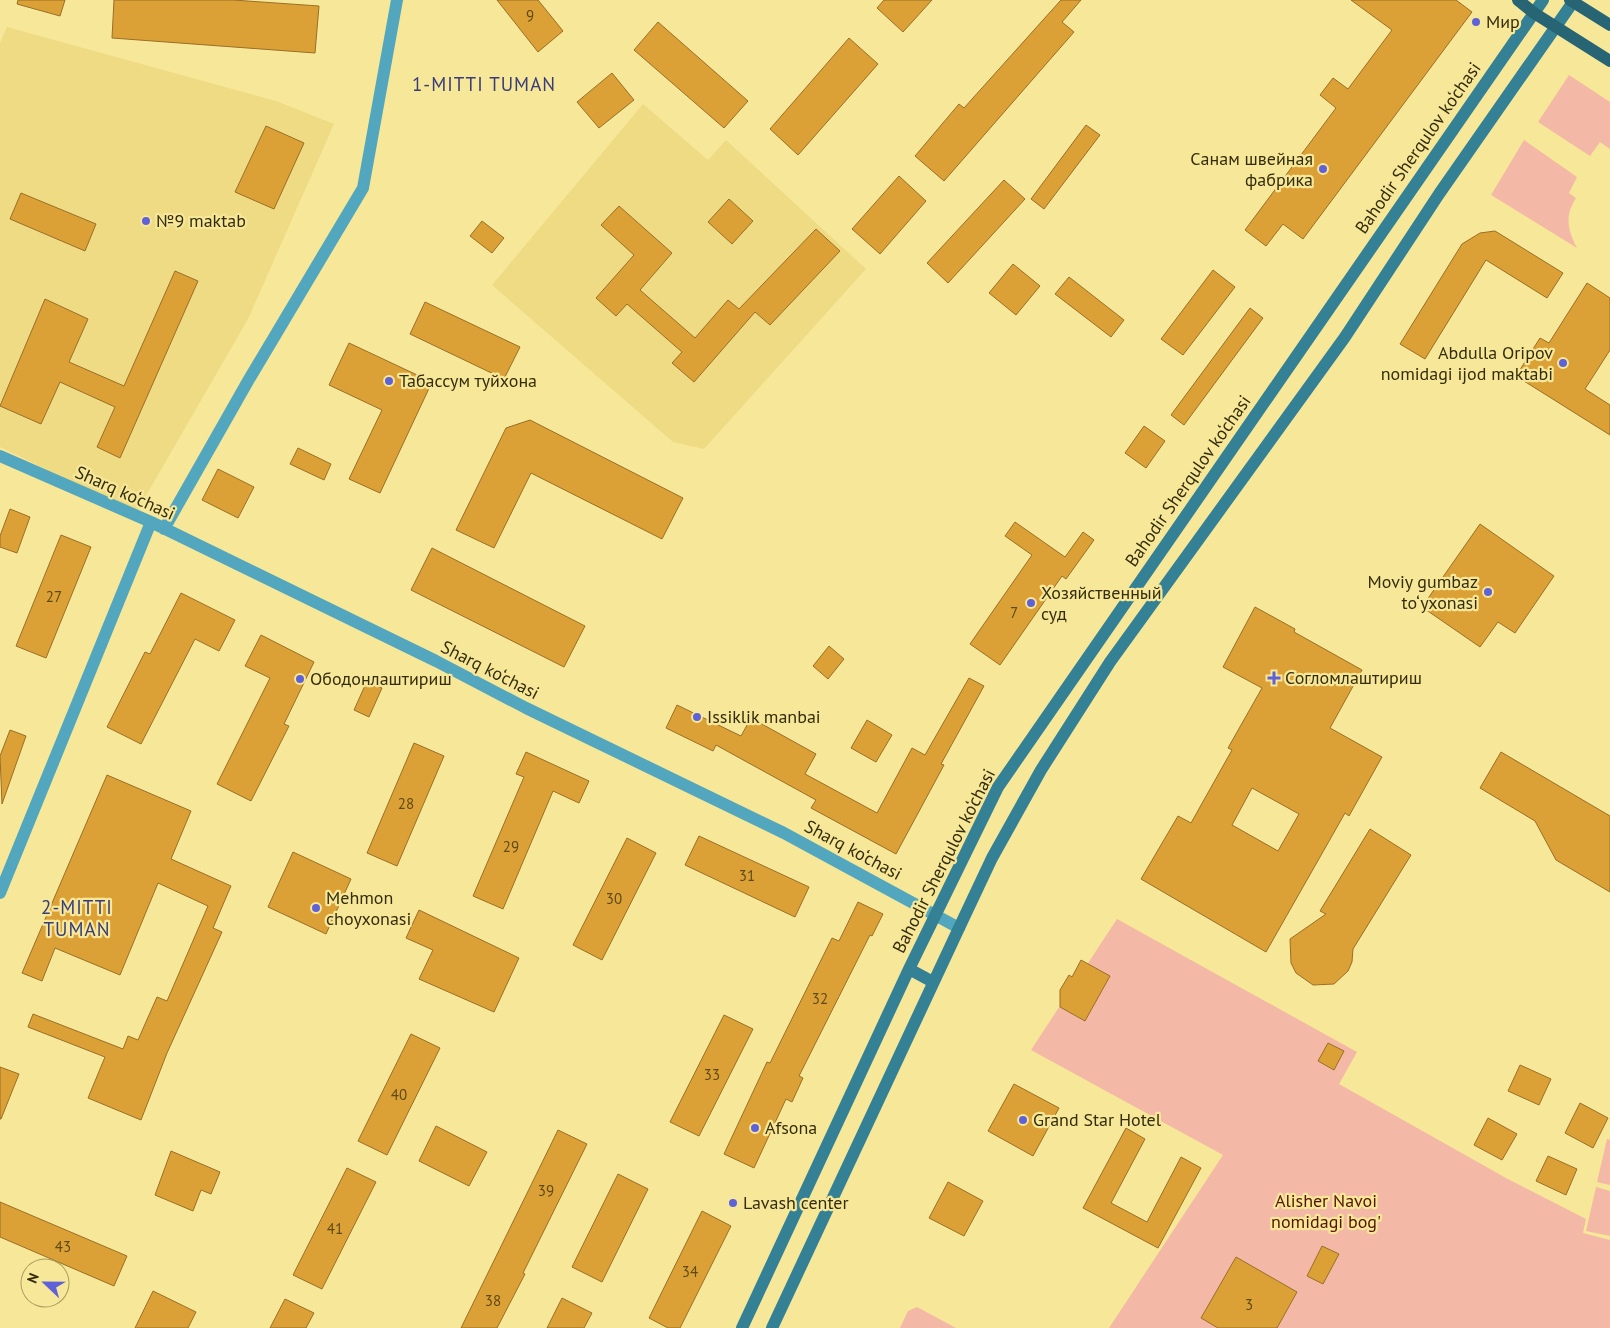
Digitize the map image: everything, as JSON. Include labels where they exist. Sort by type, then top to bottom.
[{"type":"main road","points":[[1518,0],[1534,13],[1610,61]]},
{"type":"main road","name":"Bahodir Sherqulov ko‘chasi","points":[[742,1328],[909,969],[998,787],[1543,0]]},
{"type":"main road","points":[[772,1328],[992,858],[1042,770],[1110,662],[1345,337],[1439,194],[1556,27],[1572,1],[1610,24]]},
{"type":"main road","points":[[909,969],[933,982]]},
{"type":"street","points":[[164,529],[248,381],[363,188],[397,0]]},
{"type":"street","name":"Sharq ko‘chasi","points":[[0,456],[151,522],[784,833],[959,928]]},
{"type":"street","points":[[0,893],[151,522]]},
{"type":"shaded area","name":"№9 maktab","points":[[7,27],[276,101],[334,124],[248,319],[136,513],[0,447],[0,43]]},
{"type":"shaded area","points":[[643,104],[708,160],[726,140],[866,269],[704,449],[673,442],[492,285]]},
{"type":"green space","points":[[1569,75],[1610,102],[1610,149],[1600,142],[1590,156],[1538,122]]},
{"type":"green space","points":[[1524,140],[1577,177],[1569,193],[1576,198],[1570,211],[1569,223],[1571,235],[1577,248],[1491,195]]},
{"type":"green space","name":"Alisher Navoi nomidagi bog'","points":[[1117,919],[1357,1052],[1339,1084],[1506,1178],[1586,1219],[1583,1233],[1610,1240],[1610,1328],[1109,1328],[1223,1155],[1031,1050]]},
{"type":"green space","points":[[1607,1139],[1610,1140],[1610,1185],[1597,1182]]},
{"type":"green space","points":[[1596,1187],[1610,1191],[1610,1236],[1586,1231]]},
{"type":"green space","points":[[917,1307],[956,1328],[900,1328],[908,1311]]},
{"type":"building","points":[[18,0],[65,0],[60,16],[17,4]]},
{"type":"building","points":[[114,0],[233,0],[319,6],[315,53],[112,38]]},
{"type":"building","points":[[497,0],[538,0],[563,31],[538,52]]},
{"type":"building","points":[[884,0],[932,0],[903,32],[877,8]]},
{"type":"building","points":[[1061,0],[1081,0],[1062,22],[1074,32],[944,181],[915,156],[959,104],[964,108]]},
{"type":"building","name":"Санам швейная фабрика","points":[[1351,0],[1456,0],[1472,12],[1303,239],[1283,224],[1266,246],[1245,230],[1336,108],[1320,95],[1333,78],[1348,89],[1392,30]]},
{"type":"building","points":[[658,22],[748,101],[724,128],[634,50]]},
{"type":"building","points":[[849,38],[878,64],[798,155],[770,129]]},
{"type":"building","points":[[612,73],[634,100],[599,128],[577,102]]},
{"type":"building","points":[[1086,125],[1100,135],[1044,209],[1031,199]]},
{"type":"building","points":[[266,126],[304,143],[274,209],[235,192]]},
{"type":"building","points":[[899,176],[926,201],[880,254],[852,229]]},
{"type":"building","points":[[1004,180],[1025,199],[948,283],[927,263]]},
{"type":"building","points":[[21,193],[96,224],[85,251],[10,219]]},
{"type":"building","points":[[729,199],[753,221],[732,244],[708,222]]},
{"type":"building","points":[[619,206],[672,253],[640,290],[695,338],[728,300],[739,309],[816,229],[840,251],[770,325],[755,312],[694,382],[672,363],[682,352],[627,304],[616,316],[596,298],[634,255],[601,225]]},
{"type":"building","points":[[482,221],[504,238],[492,253],[470,236]]},
{"type":"building","points":[[1495,231],[1563,273],[1547,298],[1486,260],[1425,359],[1400,344],[1462,244],[1480,233]]},
{"type":"building","points":[[1013,264],[1040,286],[1016,315],[989,293]]},
{"type":"building","points":[[1213,270],[1235,287],[1183,355],[1161,339]]},
{"type":"building","points":[[175,271],[198,281],[120,458],[97,447],[115,407],[60,382],[41,424],[0,406],[45,299],[88,319],[69,362],[124,386]]},
{"type":"building","points":[[1069,277],[1124,320],[1111,337],[1055,294]]},
{"type":"building","name":"Abdulla Oripov nomidagi ijod maktabi","points":[[1587,283],[1610,298],[1610,350],[1585,389],[1610,405],[1610,435],[1516,376],[1540,338],[1549,343]]},
{"type":"building","points":[[425,302],[520,347],[504,379],[410,334]]},
{"type":"building","points":[[1250,308],[1263,318],[1184,425],[1171,415]]},
{"type":"building","points":[[349,343],[432,382],[380,493],[349,479],[382,410],[329,385]]},
{"type":"building","points":[[530,420],[683,498],[662,539],[531,473],[494,548],[456,530],[506,428]]},
{"type":"building","points":[[1144,426],[1165,441],[1146,468],[1125,453]]},
{"type":"building","points":[[298,448],[331,464],[324,480],[290,464]]},
{"type":"building","points":[[218,469],[254,487],[238,518],[202,500]]},
{"type":"building","points":[[10,509],[30,517],[17,553],[0,547],[0,536]]},
{"type":"building","points":[[1015,522],[1065,557],[1083,532],[1094,540],[1066,579],[1062,576],[1000,665],[970,644],[1032,555],[1005,536]]},
{"type":"building","name":"Moviy gumbaz to‘yxonasi","points":[[1480,524],[1554,576],[1515,633],[1498,622],[1480,647],[1422,607]]},
{"type":"building","points":[[61,535],[91,547],[46,658],[16,646]]},
{"type":"building","points":[[432,548],[585,626],[564,667],[411,590]]},
{"type":"building","points":[[181,593],[235,620],[219,651],[195,639],[141,744],[107,727],[145,652],[150,654]]},
{"type":"building","points":[[1255,607],[1295,629],[1294,632],[1362,670],[1330,728],[1382,757],[1349,816],[1345,813],[1266,952],[1141,879],[1178,816],[1191,823],[1232,750],[1228,748],[1262,688],[1223,667]],"holes":[[[1252,788],[1299,814],[1278,851],[1232,825]]]},
{"type":"building","points":[[261,635],[314,662],[284,724],[289,726],[251,801],[217,784],[270,678],[245,666]]},
{"type":"building","points":[[829,646],[844,659],[828,679],[813,666]]},
{"type":"building","points":[[969,678],[984,686],[941,764],[944,765],[896,854],[811,808],[816,800],[716,745],[713,751],[666,728],[677,705],[741,736],[751,718],[816,754],[805,774],[877,813],[912,748],[925,755]]},
{"type":"building","points":[[367,681],[382,688],[369,717],[354,710]]},
{"type":"building","points":[[867,720],[892,735],[876,762],[851,748]]},
{"type":"building","points":[[10,730],[26,736],[2,804],[0,756]]},
{"type":"building","points":[[414,743],[444,756],[397,866],[367,853]]},
{"type":"building","points":[[526,752],[589,781],[579,803],[553,791],[503,909],[473,896],[524,777],[516,774]]},
{"type":"building","points":[[1501,752],[1610,816],[1610,892],[1556,860],[1535,821],[1480,788]]},
{"type":"building","points":[[107,775],[191,811],[171,859],[231,886],[213,928],[222,932],[167,1053],[141,1120],[88,1098],[105,1057],[28,1027],[33,1014],[123,1049],[128,1036],[138,1040],[157,997],[167,1001],[208,906],[158,883],[120,975],[55,948],[42,981],[22,973]]},
{"type":"building","points":[[1370,829],[1411,855],[1353,949],[1352,962],[1348,971],[1334,984],[1313,985],[1296,973],[1291,963],[1290,939],[1326,914],[1320,911]]},
{"type":"building","points":[[699,836],[809,887],[795,917],[685,865]]},
{"type":"building","points":[[627,838],[656,853],[602,960],[573,945]]},
{"type":"building","points":[[293,852],[351,879],[326,934],[268,907]]},
{"type":"building","points":[[858,902],[883,914],[872,936],[870,935],[799,1076],[803,1078],[792,1102],[786,1099],[754,1168],[724,1154],[767,1062],[770,1063],[832,938],[839,941]]},
{"type":"building","points":[[419,910],[519,958],[494,1012],[419,979],[433,950],[406,938]]},
{"type":"building","points":[[1081,960],[1110,976],[1085,1021],[1060,1007],[1060,990],[1069,975],[1072,977]]},
{"type":"building","points":[[724,1015],[753,1029],[699,1136],[670,1122]]},
{"type":"building","points":[[411,1034],[440,1048],[387,1155],[358,1141]]},
{"type":"building","points":[[1328,1043],[1344,1051],[1334,1070],[1318,1061]]},
{"type":"building","points":[[1520,1065],[1551,1079],[1539,1105],[1508,1091]]},
{"type":"building","points":[[0,1067],[19,1074],[1,1119],[0,1119]]},
{"type":"building","name":"Grand Star Hotel","points":[[1014,1084],[1059,1108],[1033,1156],[988,1131]]},
{"type":"building","points":[[1580,1103],[1608,1118],[1593,1148],[1565,1133]]},
{"type":"building","points":[[1488,1118],[1517,1134],[1502,1160],[1474,1145]]},
{"type":"building","points":[[436,1126],[487,1152],[469,1186],[419,1161]]},
{"type":"building","points":[[1126,1128],[1145,1139],[1111,1203],[1147,1222],[1181,1157],[1201,1168],[1158,1248],[1083,1208]]},
{"type":"building","points":[[558,1130],[587,1144],[523,1273],[525,1274],[497,1328],[461,1328]]},
{"type":"building","points":[[171,1151],[220,1172],[211,1194],[201,1190],[193,1211],[155,1195]]},
{"type":"building","points":[[1548,1156],[1577,1169],[1566,1195],[1536,1181]]},
{"type":"building","points":[[347,1168],[376,1182],[322,1289],[293,1275]]},
{"type":"building","points":[[618,1174],[648,1189],[602,1282],[572,1267]]},
{"type":"building","points":[[948,1182],[983,1201],[964,1236],[929,1218]]},
{"type":"building","points":[[0,1202],[127,1256],[114,1286],[70,1267],[70,1258],[49,1258],[0,1237]]},
{"type":"building","points":[[702,1211],[731,1226],[680,1328],[668,1328],[649,1318]]},
{"type":"building","points":[[1322,1246],[1339,1254],[1323,1284],[1307,1276]]},
{"type":"building","points":[[1236,1257],[1297,1292],[1277,1328],[1218,1328],[1201,1318]]},
{"type":"building","points":[[153,1291],[196,1312],[188,1328],[135,1328]]},
{"type":"building","points":[[562,1298],[592,1313],[584,1328],[547,1328]]},
{"type":"building","points":[[285,1299],[314,1313],[306,1328],[270,1328]]},
{"type":"place","name":"Мир","points":[[1476,22]]},
{"type":"place","name":"Санам швейная фабрика","points":[[1323,169]]},
{"type":"place","name":"№9 maktab","points":[[146,221]]},
{"type":"place","name":"Abdulla Oripov nomidagi ijod maktabi","points":[[1563,363]]},
{"type":"place","name":"Табассум туйхона","points":[[389,381]]},
{"type":"place","name":"Moviy gumbaz to‘yxonasi","points":[[1488,592]]},
{"type":"place","name":"Хозяйственный суд","points":[[1031,603]]},
{"type":"place","name":"Согломлаштириш","points":[[1274,678]]},
{"type":"place","name":"Ободонлаштириш","points":[[300,679]]},
{"type":"place","name":"Issiklik manbai","points":[[697,717]]},
{"type":"place","name":"Mehmon choyxonasi","points":[[316,908]]},
{"type":"place","name":"Grand Star Hotel","points":[[1023,1120]]},
{"type":"place","name":"Afsona","points":[[755,1128]]},
{"type":"place","name":"Lavash center","points":[[733,1203]]},
{"type":"district","name":"1-MITTI TUMAN","points":[[484,84]]},
{"type":"district","name":"2-MITTI TUMAN","points":[[77,918]]}]
